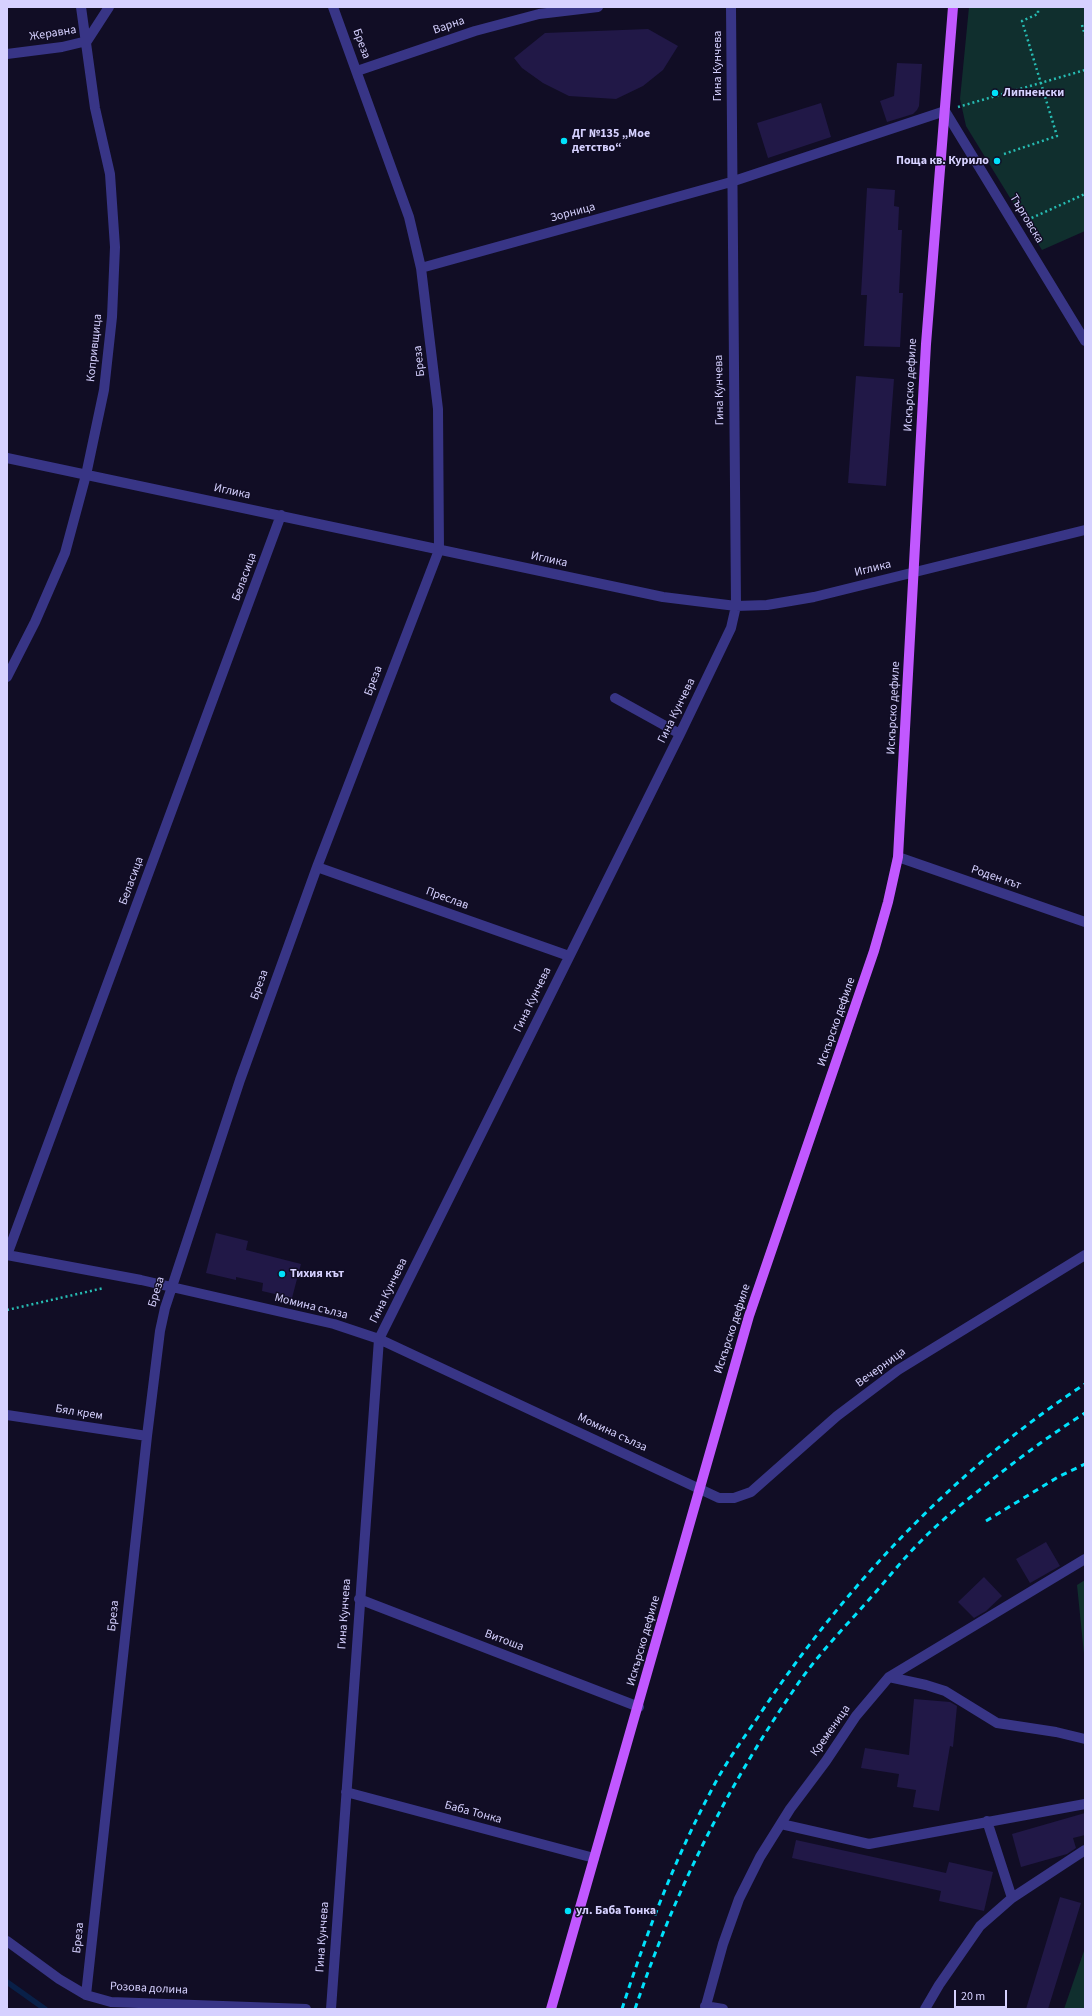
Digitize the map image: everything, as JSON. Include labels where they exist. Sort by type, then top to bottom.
[{"type":"main road","name":"Искърско дефиле","points":[[551,2009],[749,1316],[874,951],[888,902],[898,858],[915,572],[926,344],[952,7]]},
{"type":"street","name":"Копривщица","points":[[7,677],[35,622],[65,553],[86,475],[104,390],[112,318],[115,246],[110,174],[95,108],[87,41],[81,7]]},
{"type":"street","name":"Жеравна","points":[[7,54],[62,47],[87,41],[109,7]]},
{"type":"street","name":"Бреза","points":[[86,1995],[147,1436],[160,1332],[165,1308],[240,1080],[317,867],[439,550],[438,409],[421,268],[409,217],[333,7]]},
{"type":"street","name":"Варна","points":[[357,71],[475,31],[539,14],[598,7]]},
{"type":"street","name":"Гина Кунчева","points":[[331,2009],[359,1599],[379,1339],[680,734],[730,628],[736,606],[730,7]]},
{"type":"street","name":"Зорница","points":[[421,268],[731,182],[944,111]]},
{"type":"street","name":"Търговска","points":[[944,111],[1085,341]]},
{"type":"street","name":"Иглика","points":[[7,458],[663,597],[736,606],[767,605],[814,597],[1085,530]]},
{"type":"street","name":"Беласица","points":[[7,1255],[281,516]]},
{"type":"street","points":[[615,698],[680,734]]},
{"type":"street","name":"Роден кът","points":[[898,858],[1085,922]]},
{"type":"street","name":"Преслав","points":[[317,867],[569,956]]},
{"type":"street","name":"Момина сълза","points":[[7,1255],[141,1280],[334,1324],[379,1339],[700,1489]]},
{"type":"street","name":"Вечерница","points":[[700,1489],[719,1498],[734,1498],[751,1492],[837,1416],[898,1370],[989,1312],[1085,1255]]},
{"type":"street","name":"Бял крем","points":[[7,1415],[147,1436]]},
{"type":"street","name":"Кременица","points":[[705,2008],[723,1944],[738,1899],[760,1857],[781,1824],[856,1716],[890,1677],[1085,1559]]},
{"type":"street","name":"Витоша","points":[[359,1599],[638,1707]]},
{"type":"street","points":[[890,1677],[945,1691],[997,1723],[1056,1732],[1085,1739]]},
{"type":"street","name":"Баба Тонка","points":[[346,1792],[594,1858]]},
{"type":"street","points":[[781,1824],[869,1844],[1085,1804]]},
{"type":"street","points":[[987,1821],[1012,1898]]},
{"type":"street","points":[[925,2009],[939,1985],[980,1926],[1012,1898],[1085,1850]]},
{"type":"street","name":"Розова долина","points":[[7,1941],[59,1979],[86,1995],[111,2002],[306,2009]]},
{"type":"street","points":[[705,2008],[723,2009]]},
{"type":"path","points":[[1004,154],[1057,136],[1022,21],[1038,14],[1038,7]]},
{"type":"path","points":[[1082,25],[1085,35]]},
{"type":"path","points":[[944,111],[1085,70]]},
{"type":"path","points":[[1016,227],[1085,194]]},
{"type":"path","points":[[7,1310],[111,1286]]},
{"type":"green space","points":[[969,7],[1085,7],[1085,231],[1042,250],[966,126],[960,99]]},
{"type":"green space","points":[[1085,1580],[1085,1664],[1077,1585]]},
{"type":"green space","points":[[1085,1948],[1085,2009],[1064,2009]]},
{"type":"building","points":[[648,29],[678,46],[663,70],[643,86],[616,99],[569,96],[543,83],[522,68],[514,58],[545,33]]},
{"type":"building","points":[[897,63],[922,64],[919,106],[913,114],[887,122],[880,101],[894,96]]},
{"type":"building","points":[[821,103],[831,137],[768,158],[757,123]]},
{"type":"building","points":[[867,188],[895,190],[894,206],[899,207],[898,230],[902,230],[899,293],[903,293],[900,347],[864,346],[867,295],[861,295]]},
{"type":"building","points":[[856,376],[894,379],[886,486],[848,483]]},
{"type":"building","name":"Тихия кът","points":[[216,1233],[248,1241],[246,1250],[301,1264],[292,1298],[262,1291],[263,1283],[236,1277],[236,1280],[206,1273]]},
{"type":"building","points":[[1046,1542],[1060,1566],[1030,1583],[1016,1559]]},
{"type":"building","points":[[984,1577],[1002,1596],[986,1611],[974,1618],[958,1602]]},
{"type":"building","points":[[914,1699],[950,1702],[957,1706],[953,1747],[950,1746],[939,1811],[913,1807],[916,1790],[897,1787],[899,1774],[861,1768],[865,1748],[909,1755]]},
{"type":"building","points":[[1085,1813],[1085,1835],[1073,1838],[1076,1848],[1067,1854],[1021,1867],[1012,1834]]},
{"type":"building","points":[[796,1840],[946,1873],[949,1862],[993,1872],[984,1911],[939,1901],[941,1891],[792,1858]]},
{"type":"building","points":[[1060,1897],[1081,1903],[1048,2009],[1026,2009]]},
{"type":"waterway","points":[[7,1982],[45,2009]]},
{"type":"railway","points":[[622,2009],[662,1898],[698,1817],[727,1763],[791,1669],[827,1622],[865,1577],[905,1534],[947,1493],[991,1454],[1037,1418],[1085,1384]]},
{"type":"railway","points":[[635,2009],[666,1926],[723,1805],[768,1728],[811,1666],[913,1549],[947,1516],[1016,1461],[1085,1413]]},
{"type":"railway","points":[[986,1521],[1058,1477],[1085,1464]]},
{"type":"place","name":"Липненски","points":[[995,93]]},
{"type":"place","name":"ДГ №135 „Мое детство“","points":[[564,141]]},
{"type":"place","name":"Поща кв. Курило","points":[[997,161]]},
{"type":"place","name":"Тихия кът","points":[[282,1274]]},
{"type":"place","name":"ул. Баба Тонка","points":[[568,1911]]}]
